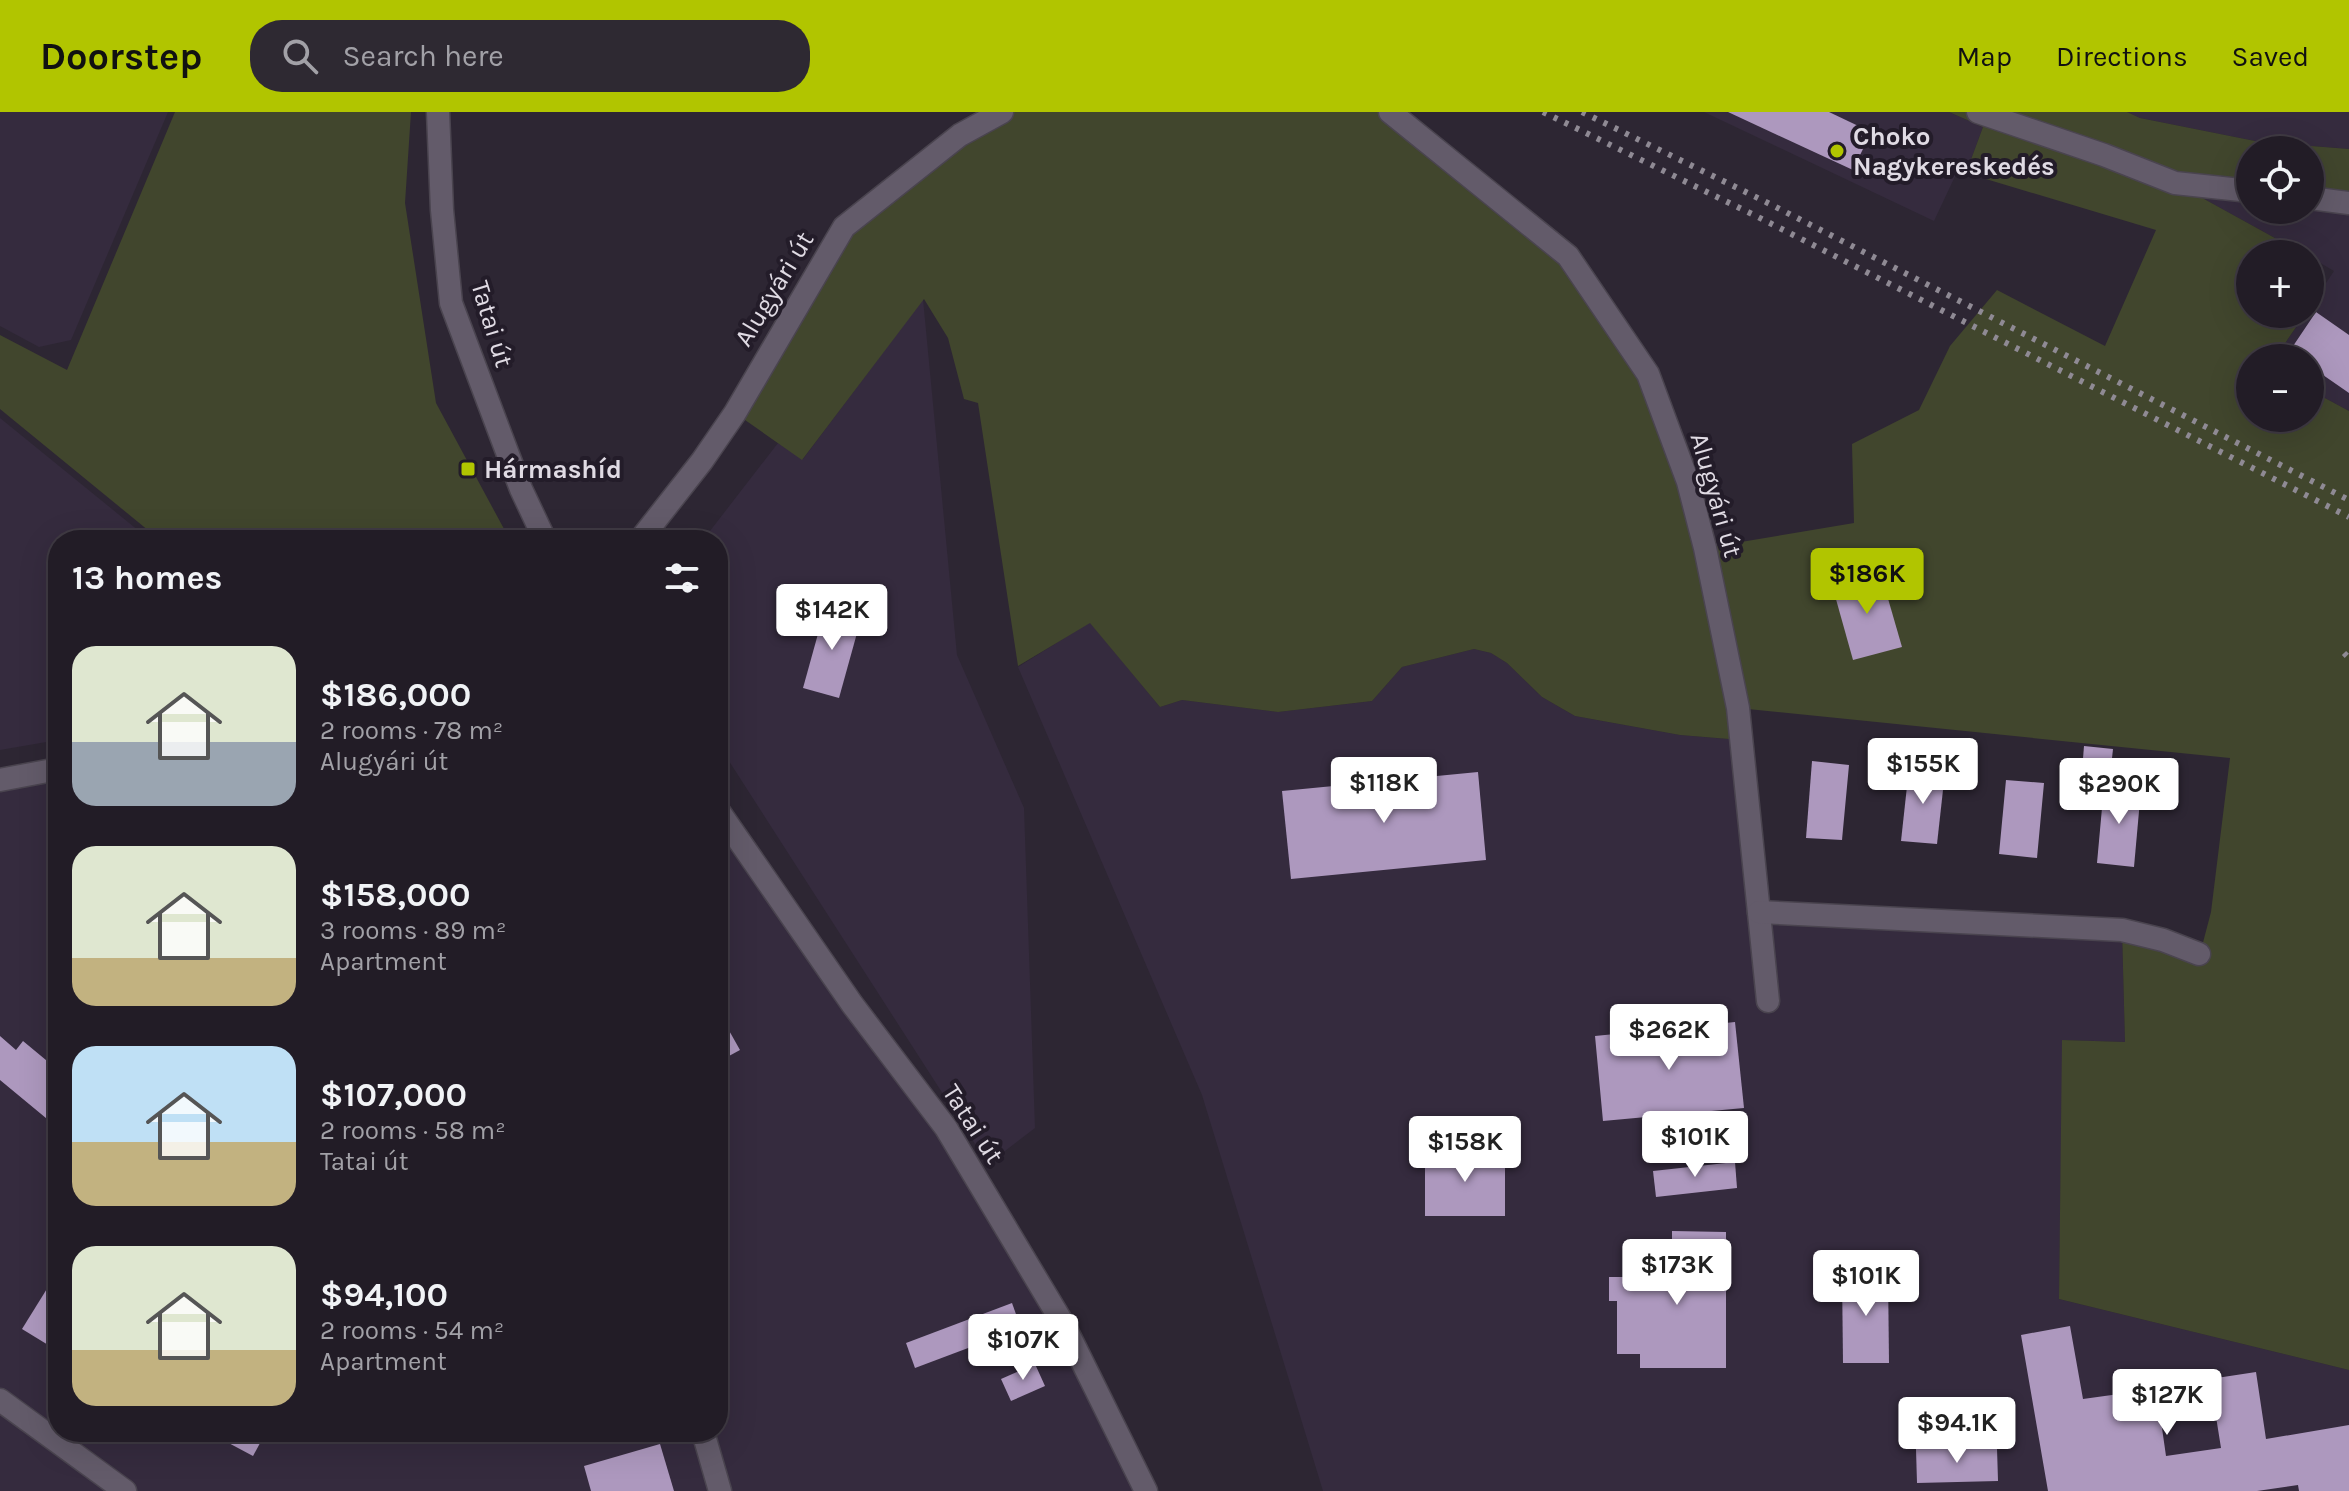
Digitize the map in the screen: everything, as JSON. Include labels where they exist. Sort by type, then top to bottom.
[{"type":"street","name":"Tatai út","points":[[438,112],[442,210],[451,303],[521,489],[541,530]]},
{"type":"street","name":"Alugyári út","points":[[648,530],[735,413],[844,227],[960,135],[1002,112]]},
{"type":"street","name":"Alugyári út","points":[[1390,112],[1568,256],[1648,374],[1688,482],[1738,708],[1768,1001]]},
{"type":"street","points":[[1978,112],[2175,183],[2236,190]]},
{"type":"street","points":[[2324,200],[2349,203]]},
{"type":"street","points":[[534,530],[535,516]]},
{"type":"street","points":[[0,780],[48,771]]},
{"type":"street","name":"Tatai út","points":[[728,824],[852,1004],[946,1128],[1065,1327],[1146,1491]]},
{"type":"street","points":[[1759,912],[2122,930],[2163,940],[2199,954]]},
{"type":"street","points":[[0,1400],[48,1435]]},
{"type":"street","points":[[58,1442],[125,1491]]},
{"type":"street","points":[[706,1442],[720,1491]]},
{"type":"shaded area","points":[[0,112],[168,112],[71,340],[39,347],[0,326]]},
{"type":"shaded area","points":[[1704,112],[1949,112],[1983,127],[1966,173],[1958,170],[1934,221]]},
{"type":"shaded area","points":[[2127,112],[2349,112],[2349,149],[2324,147],[2324,136],[2236,137],[2140,118]]},
{"type":"shaded area","points":[[2175,183],[2236,190],[2236,217]]},
{"type":"shaded area","points":[[2324,200],[2349,203],[2349,411],[2324,398],[2324,344],[2285,344],[2295,328],[2324,328],[2324,286],[2334,271],[2324,265],[2324,240],[2279,240],[2249,224],[2324,224]]},
{"type":"shaded area","points":[[923,299],[957,655],[1024,808],[1035,1128],[988,1164],[728,760],[728,530],[711,530],[778,443],[803,459]]},
{"type":"shaded area","points":[[0,418],[138,530],[48,530],[48,742],[0,750]]},
{"type":"shaded area","points":[[1090,622],[1160,707],[1182,700],[1278,712],[1372,701],[1402,667],[1474,649],[1491,653],[1507,663],[1542,697],[1575,716],[1680,735],[1741,740],[1760,912],[2122,930],[2125,1042],[2063,1040],[2059,1299],[2349,1370],[2349,1491],[1323,1491],[1202,1095],[1018,667]]},
{"type":"shaded area","points":[[48,768],[48,1442],[728,1442],[728,824],[946,1128],[1146,1491],[0,1491],[0,777]]},
{"type":"green space","points":[[175,112],[411,112],[405,203],[436,403],[505,530],[148,530],[0,409],[0,335],[67,370]]},
{"type":"green space","points":[[1002,112],[1390,112],[1568,256],[1648,374],[1705,548],[1854,523],[1852,444],[1919,410],[1950,346],[1997,290],[2105,346],[2156,230],[1966,173],[1983,127],[1949,112],[2127,112],[2140,118],[2236,137],[2236,190],[2177,184],[2236,217],[2236,224],[2250,224],[2279,240],[2236,240],[2236,328],[2295,328],[2285,344],[2236,344],[2236,432],[2324,432],[2324,398],[2349,411],[2349,1370],[2059,1299],[2062,1040],[2125,1042],[2122,930],[2200,954],[2211,912],[2230,758],[1738,708],[1741,740],[1680,735],[1575,716],[1542,697],[1507,663],[1491,653],[1474,649],[1402,667],[1372,701],[1278,712],[1182,700],[1160,707],[1090,623],[1018,666],[978,403],[964,399],[948,338],[924,299],[802,460],[735,413],[844,227]]},
{"type":"green space","points":[[2324,147],[2349,149],[2349,203],[2324,200]]},
{"type":"building","name":"Choko Nagykereskedés","points":[[1728,112],[1829,112],[1871,132],[1853,170]]},
{"type":"building","points":[[2324,318],[2349,335],[2349,393],[2324,376],[2324,344],[2294,344],[2305,328],[2324,328]]},
{"type":"building","points":[[1880,571],[1902,647],[1853,660],[1832,585]]},
{"type":"building","points":[[826,605],[862,615],[839,698],[803,688]]},
{"type":"building","points":[[2084,746],[2113,749],[2109,786],[2081,784]]},
{"type":"building","points":[[1812,761],[1849,765],[1842,840],[1806,838]]},
{"type":"building","points":[[1909,768],[1945,772],[1937,844],[1901,841]]},
{"type":"building","points":[[1478,772],[1486,860],[1291,879],[1282,791]]},
{"type":"building","points":[[2006,780],[2044,783],[2037,858],[1999,854]]},
{"type":"building","points":[[2104,786],[2141,789],[2134,867],[2097,863]]},
{"type":"building","points":[[1735,1022],[1744,1108],[1603,1121],[1595,1036]]},
{"type":"building","points":[[728,1029],[740,1050],[728,1057]]},
{"type":"building","points":[[0,1036],[16,1050],[23,1041],[48,1062],[48,1120],[0,1080]]},
{"type":"building","points":[[1425,1151],[1505,1151],[1505,1216],[1425,1216]]},
{"type":"building","points":[[1735,1162],[1737,1188],[1656,1197],[1653,1171]]},
{"type":"building","points":[[1672,1231],[1726,1232],[1726,1368],[1640,1368],[1640,1354],[1617,1354],[1617,1301],[1609,1301],[1609,1277],[1672,1277]]},
{"type":"building","points":[[1888,1272],[1889,1363],[1843,1363],[1842,1273]]},
{"type":"building","points":[[48,1287],[48,1345],[22,1329]]},
{"type":"building","points":[[1012,1303],[1021,1328],[915,1368],[906,1343]]},
{"type":"building","points":[[2070,1326],[2083,1399],[2119,1394],[2122,1413],[2159,1407],[2166,1456],[2221,1448],[2210,1379],[2256,1372],[2266,1439],[2349,1425],[2349,1491],[2299,1491],[2298,1485],[2257,1491],[2048,1491],[2021,1335]]},
{"type":"building","points":[[1035,1364],[1045,1386],[1011,1401],[1001,1379]]},
{"type":"building","points":[[227,1442],[261,1442],[253,1456]]},
{"type":"building","points":[[660,1444],[674,1491],[591,1491],[584,1466]]},
{"type":"building","points":[[1997,1448],[1998,1481],[1917,1483],[1916,1449]]},
{"type":"railway","points":[[1543,112],[1754,215],[2349,517]]},
{"type":"railway","points":[[1582,112],[1762,200],[2349,500]]},
{"type":"railway","points":[[2344,653],[2349,658]]},
{"type":"place","name":"Choko Nagykereskedés","points":[[1837,151]]},
{"type":"place","name":"Hármashíd","points":[[468,469]]}]
